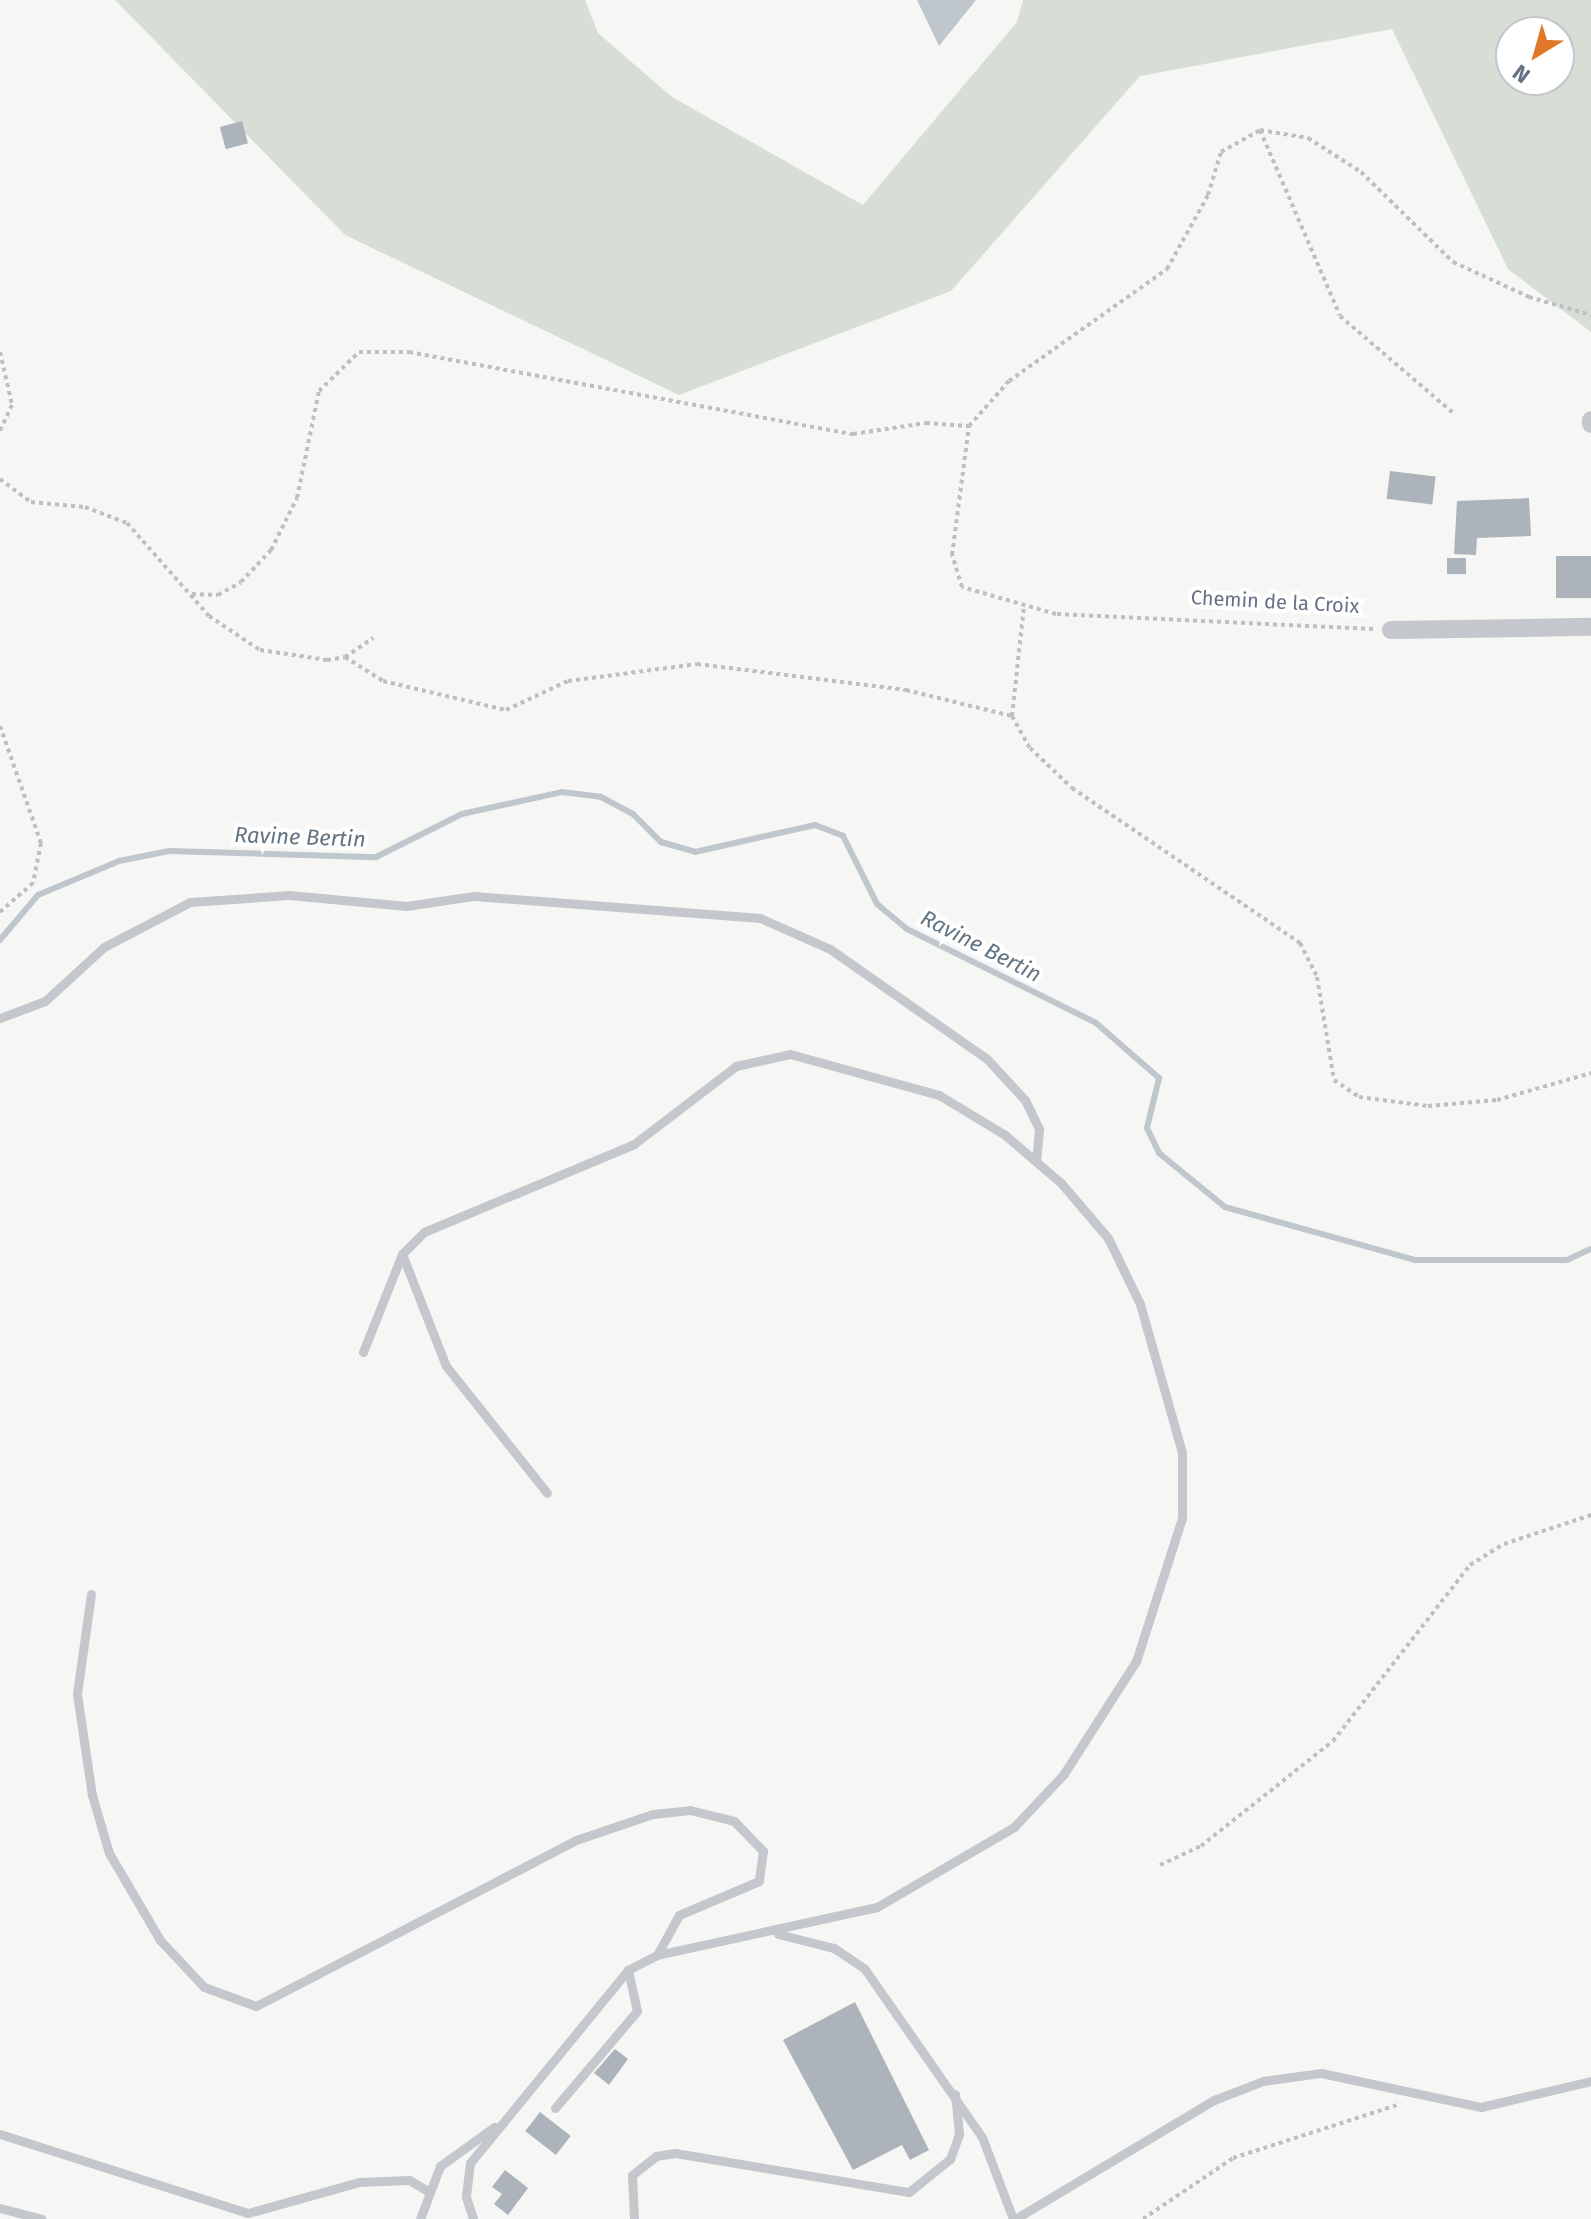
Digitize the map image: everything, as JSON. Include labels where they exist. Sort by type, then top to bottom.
[{"type":"street","points":[[1391,630],[1591,627]]},
{"type":"lane","points":[[0,1018],[20,1017],[104,947],[190,902],[289,895],[406,906],[474,896],[760,918],[830,949],[987,1059],[1025,1100],[1039,1129],[1036,1161]]},
{"type":"lane","points":[[363,1352],[402,1254],[424,1232],[470,1209],[634,1144],[736,1066],[759,1057],[790,1054],[861,1069],[939,1095],[1036,1161],[1108,1238],[1140,1304],[1182,1452],[1182,1518],[1162,1592],[1136,1661],[1103,1721],[1014,1827],[877,1907],[771,1933],[657,1955],[628,1970],[497,2125],[470,2163],[469,2217]]},
{"type":"lane","points":[[402,1254],[446,1366],[547,1493]]},
{"type":"lane","points":[[91,1594],[77,1694],[92,1795],[109,1853],[160,1940],[204,1987],[256,2006],[576,1840],[653,1814],[690,1810],[734,1821],[763,1851],[759,1881],[679,1915],[657,1955]]},
{"type":"lane","points":[[771,1933],[834,1948],[864,1968],[955,2094],[1008,2190],[1014,2219],[1214,2100],[1263,2081],[1321,2073],[1495,2106],[1591,2081]]},
{"type":"lane","points":[[555,2108],[637,2011],[628,1970]]},
{"type":"lane","points":[[634,2219],[632,2175],[656,2156],[675,2153],[909,2192],[950,2159],[959,2134],[955,2094]]},
{"type":"lane","points":[[420,2219],[428,2191],[451,2155],[497,2125]]},
{"type":"lane","points":[[0,2134],[248,2213],[359,2182],[409,2180],[428,2191]]},
{"type":"lane","points":[[0,2208],[42,2219]]},
{"type":"path","points":[[1260,130],[1340,316],[1453,413]]},
{"type":"path","points":[[192,594],[230,588],[271,550],[297,498],[319,391],[359,352],[409,352],[853,434],[926,423],[969,426],[1009,381],[1167,269],[1208,195],[1221,152],[1260,130],[1308,138],[1361,172],[1453,262],[1529,297],[1591,315]]},
{"type":"path","points":[[0,352],[12,405],[0,431]]},
{"type":"path","name":"Chemin de la Croix","points":[[969,426],[952,555],[962,587],[1056,614],[1391,630]]},
{"type":"path","points":[[0,479],[31,502],[85,507],[127,523],[224,630],[260,650],[345,657],[383,681],[506,710],[568,681],[697,664],[906,690],[1012,716]]},
{"type":"path","points":[[1024,605],[1012,716],[1030,748],[1072,788],[1300,943],[1317,977],[1334,1080],[1359,1097],[1428,1106],[1497,1100],[1591,1073]]},
{"type":"path","points":[[345,657],[373,638]]},
{"type":"path","points":[[0,726],[41,843],[33,883],[0,912]]},
{"type":"path","points":[[1160,1865],[1251,1810],[1333,1741],[1470,1565],[1504,1544],[1591,1515]]},
{"type":"path","points":[[1143,2219],[1233,2158],[1419,2094]]},
{"type":"shaded area","points":[[115,0],[585,0],[598,33],[672,97],[863,205],[1017,22],[1023,0],[1591,0],[1591,332],[1508,269],[1392,29],[1140,76],[951,291],[679,395],[345,235]]},
{"type":"shaded area","points":[[917,0],[976,0],[939,46]]},
{"type":"building","points":[[242,121],[248,143],[226,149],[220,127]]},
{"type":"building","points":[[1390,471],[1436,477],[1432,504],[1387,499]]},
{"type":"building","points":[[1529,498],[1531,536],[1477,538],[1476,555],[1454,554],[1457,501]]},
{"type":"building","points":[[1556,556],[1591,556],[1591,598],[1556,598]]},
{"type":"building","points":[[1447,558],[1466,558],[1466,574],[1447,574]]},
{"type":"building","points":[[855,2002],[929,2150],[910,2160],[902,2145],[853,2170],[783,2040]]},
{"type":"building","points":[[615,2049],[628,2059],[609,2085],[594,2073]]},
{"type":"building","points":[[540,2112],[571,2136],[556,2155],[525,2131]]},
{"type":"building","points":[[505,2170],[528,2188],[508,2215],[494,2204],[502,2194],[492,2187]]},
{"type":"waterway","name":"Ravine Bertin","points":[[0,940],[38,895],[119,861],[169,851],[376,857],[462,814],[562,792],[601,797],[633,814],[661,842],[695,852],[815,825],[843,836],[877,904],[907,929],[1096,1023],[1159,1078],[1147,1128],[1159,1153],[1225,1207],[1415,1260],[1567,1260],[1591,1249]]}]
